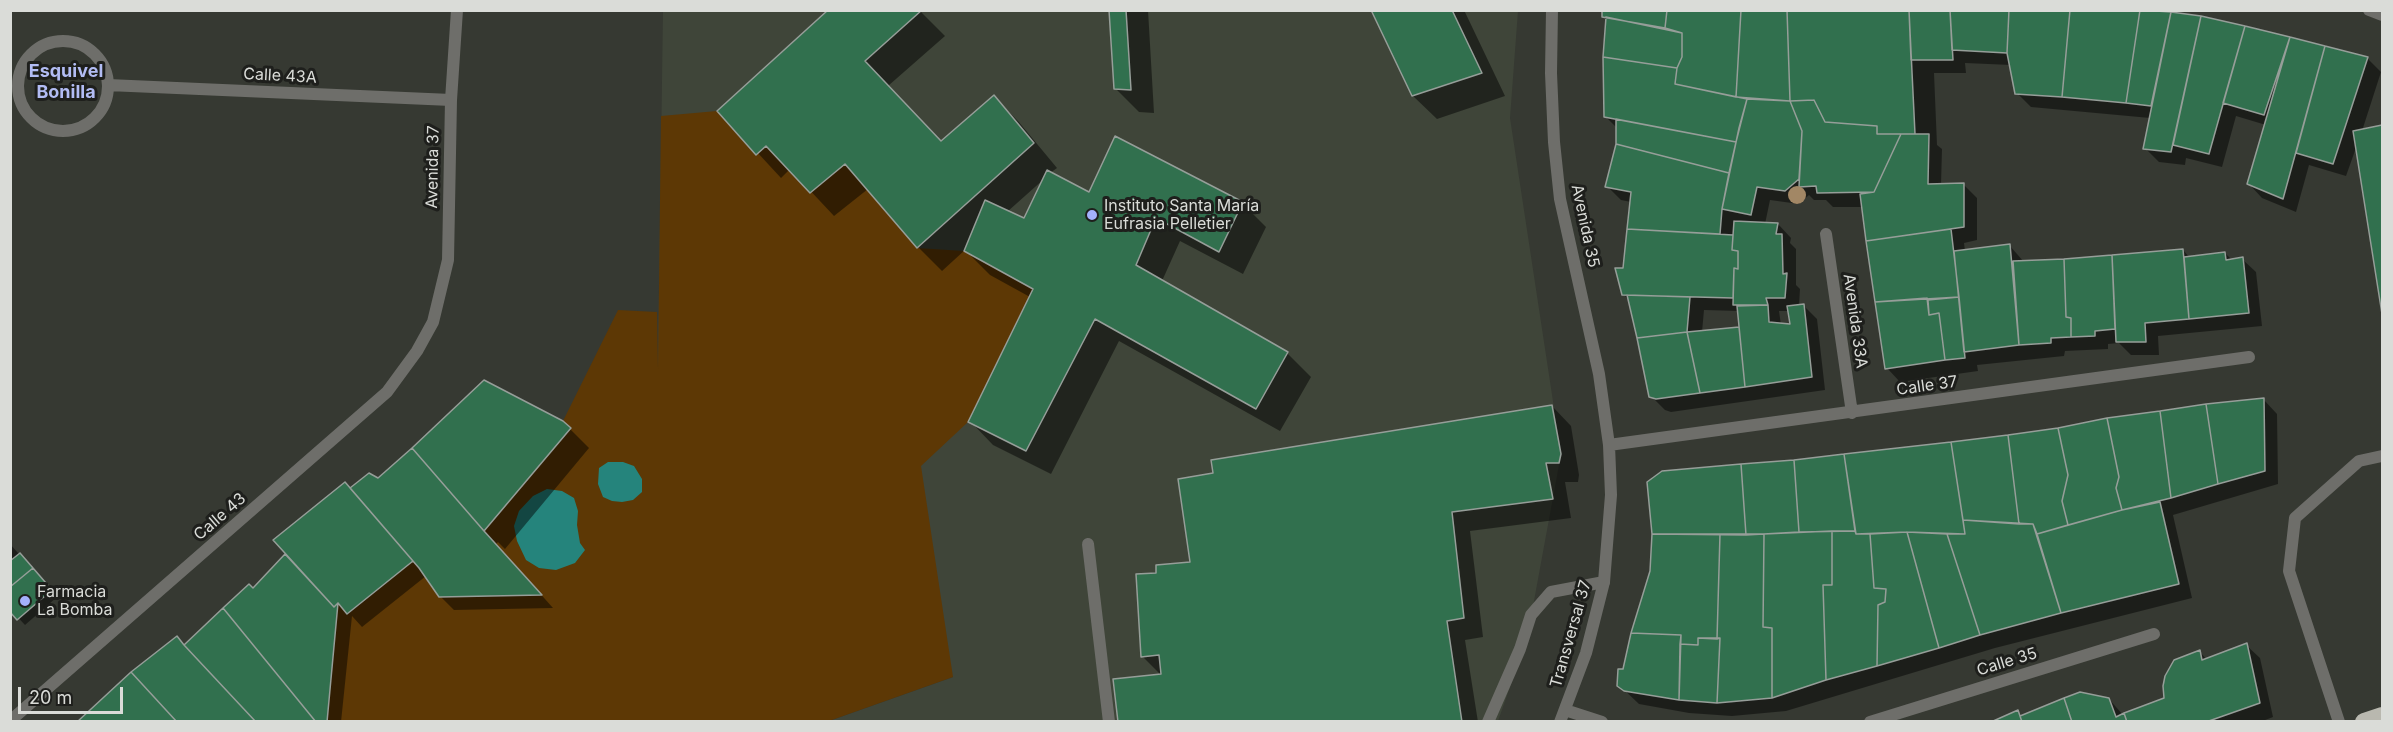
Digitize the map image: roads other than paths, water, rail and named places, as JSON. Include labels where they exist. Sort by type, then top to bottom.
[{"type":"highway","points":[[2364,722],[2382,716]]},
{"type":"street","name":"Avenida 37","points":[[433,322],[448,260],[457,10]]},
{"type":"street","name":"Avenida 35","points":[[1552,10],[1551,73],[1554,142],[1560,199],[1599,374],[1609,445]]},
{"type":"street","points":[[2369,10],[2382,15]]},
{"type":"street","points":[[56,41],[71,41],[86,46],[105,70],[108,85],[106,100],[98,114],[87,124],[72,131],[57,131],[42,127],[22,106],[18,93],[18,78],[27,59],[43,45],[56,41]]},
{"type":"street","name":"Calle 43A","points":[[108,85],[452,100]]},
{"type":"street","name":"Avenida 33A","points":[[1826,234],[1852,413]]},
{"type":"street","name":"Calle 43","points":[[10,721],[387,392],[417,351],[433,322]]},
{"type":"street","name":"Calle 37","points":[[1609,445],[2249,357]]},
{"type":"street","name":"Transversal 37","points":[[1563,716],[1586,653],[1604,582],[1611,495],[1609,445]]},
{"type":"street","points":[[2339,722],[2289,571],[2295,518],[2359,461],[2382,456]]},
{"type":"street","points":[[1088,544],[1109,722]]},
{"type":"street","points":[[1488,722],[1520,648],[1531,615],[1551,592],[1604,582]]},
{"type":"street","name":"Calle 35","points":[[1870,722],[2154,634]]},
{"type":"street","points":[[1563,716],[1602,722]]},
{"type":"water","points":[[608,462],[623,462],[634,466],[642,479],[642,492],[633,500],[612,501],[603,497],[598,484],[599,468]]},
{"type":"water","points":[[547,489],[562,491],[574,498],[578,511],[577,525],[580,543],[585,550],[575,563],[556,570],[539,568],[526,560],[517,541],[514,526],[519,511],[533,496]]},
{"type":"place","name":"Instituto Santa María Eufrasia Pelletier","points":[[1092,215]]},
{"type":"place","name":"Farmacia La Bomba","points":[[25,601]]},
{"type":"district","name":"Esquivel Bonilla","points":[[66,82]]}]
